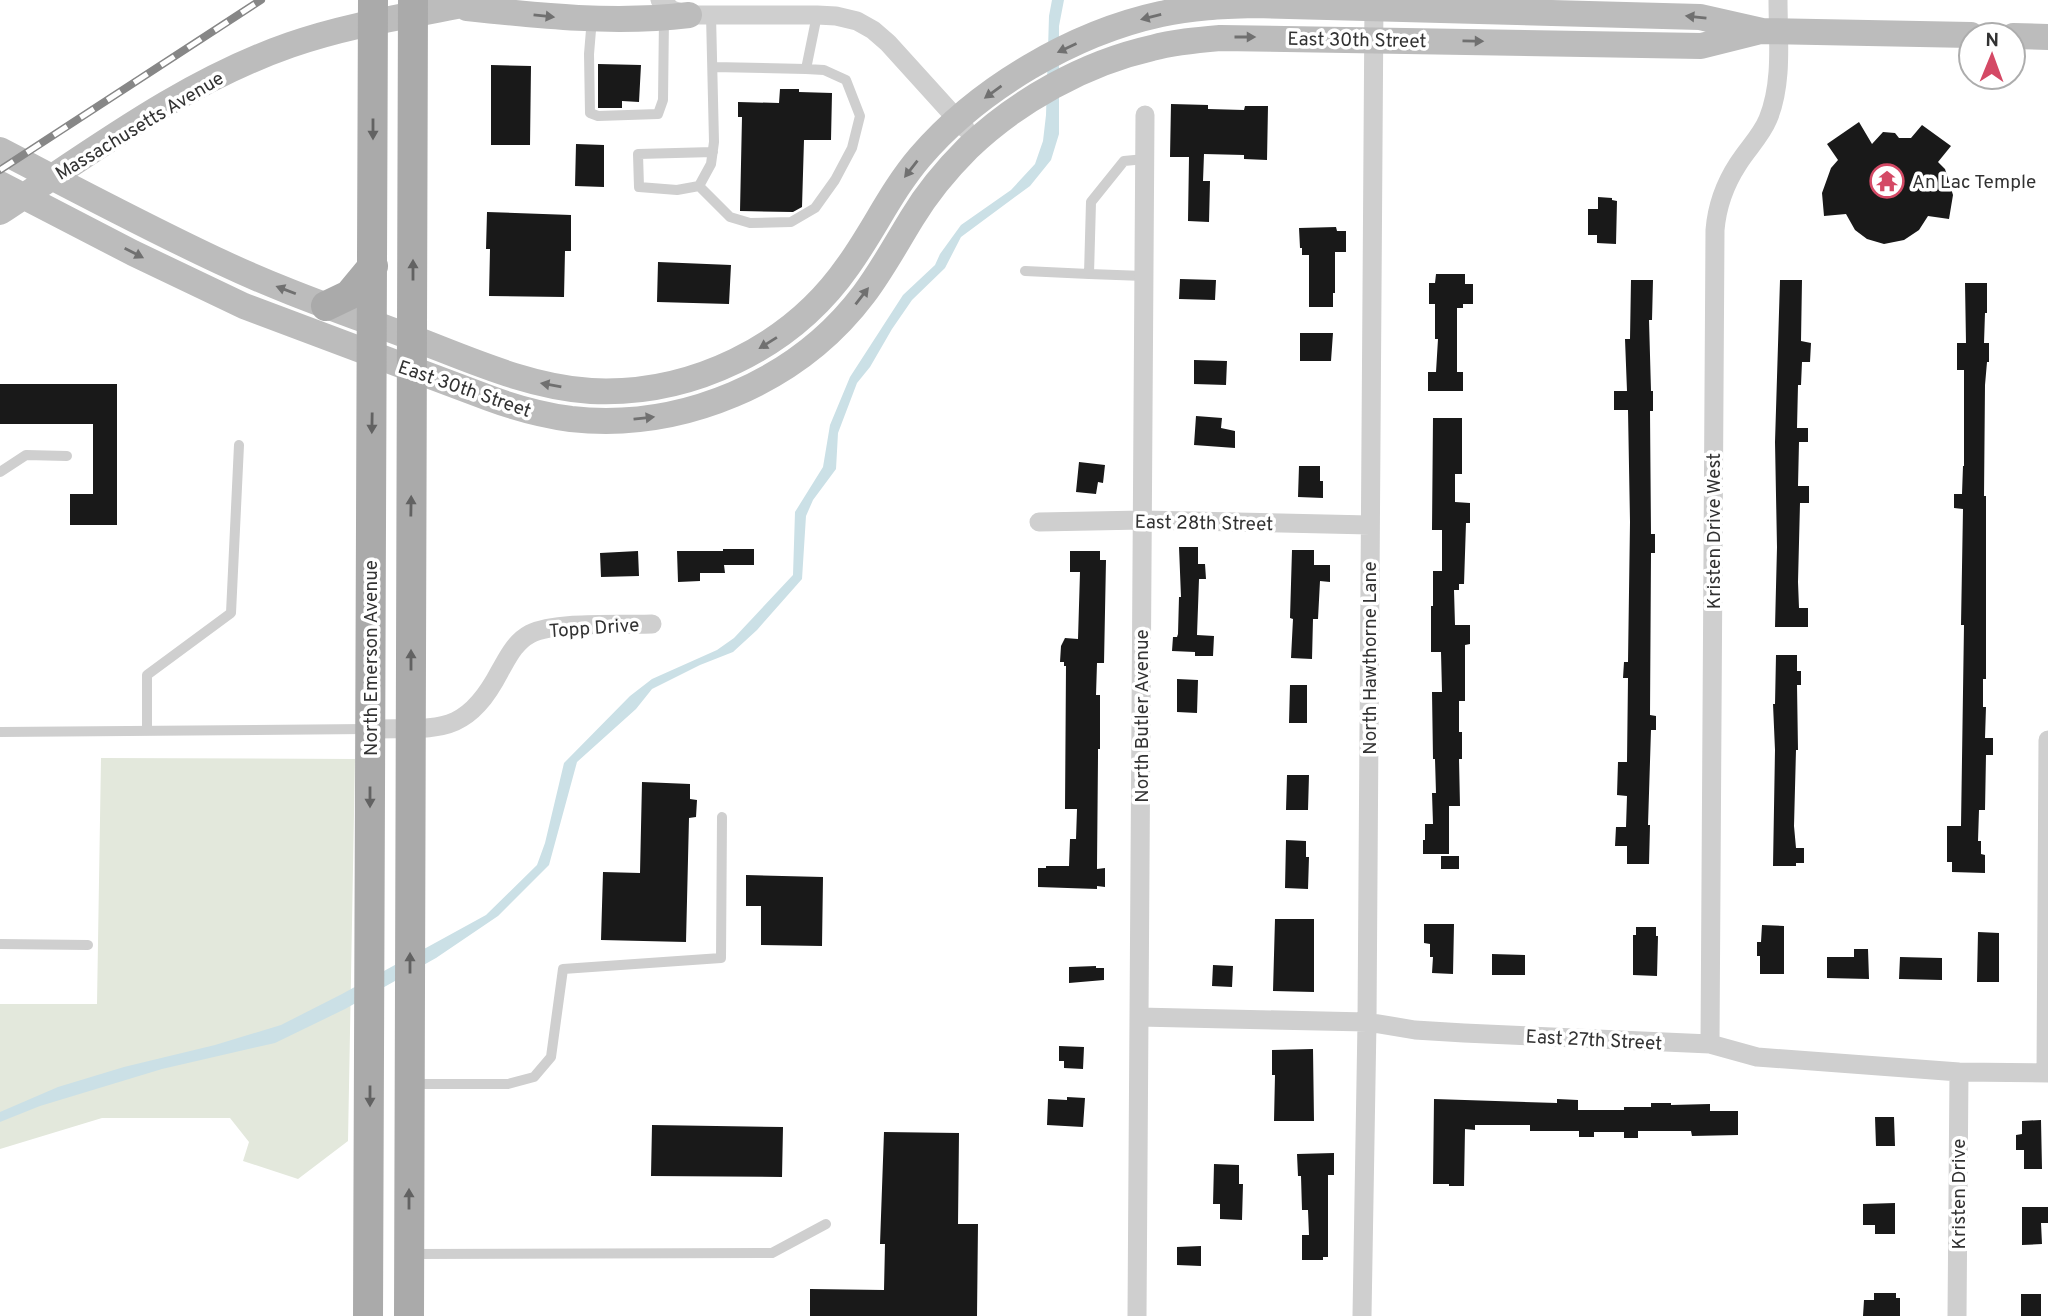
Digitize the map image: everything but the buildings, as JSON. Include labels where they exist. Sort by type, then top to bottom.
[{"type":"main road","name":"North Emerson Avenue","points":[[369,1316],[373,0]]},
{"type":"main road","points":[[409,1316],[413,0]]},
{"type":"main road","name":"Massachusetts Avenue","points":[[0,212],[191,89],[230,70],[290,45],[338,30],[486,0]]},
{"type":"main road","name":"East 30th Street","points":[[0,150],[221,263],[326,306],[539,383],[590,390],[637,389],[685,380],[729,365],[783,333],[825,295],[849,265],[893,192],[920,157],[958,119],[984,98],[1056,53],[1147,17],[1196,8],[1255,5],[1523,6],[1700,16],[1770,31],[1957,35]]},
{"type":"main road","points":[[452,6],[593,18],[681,12]]},
{"type":"main road","name":"East 30th Street","points":[[0,184],[234,302],[372,355],[530,412],[572,419],[616,420],[661,416],[721,400],[765,379],[801,357],[846,316],[864,294],[929,194],[950,167],[976,141],[1030,101],[1107,62],[1149,48],[1220,38],[1701,46],[1770,31]]},
{"type":"main road","points":[[2027,36],[2048,37]]},
{"type":"main road","points":[[326,306],[349,295],[373,266]]},
{"type":"street","name":"Kristen Drive West","points":[[1710,1045],[1715,230],[1719,206],[1727,184],[1738,163],[1760,134],[1770,113],[1777,84],[1770,31],[1778,0]]},
{"type":"street","name":"North Hawthorne Lane","points":[[1362,1316],[1367,1022],[1373,4]]},
{"type":"street","points":[[681,12],[817,15],[857,20],[888,43],[976,141]]},
{"type":"street","name":"North Butler Avenue","points":[[1137,1316],[1145,115]]},
{"type":"street","name":"East 28th Street","points":[[1039,522],[1143,520],[1370,526]]},
{"type":"street","name":"Topp Drive","points":[[370,729],[443,726],[467,716],[491,689],[514,648],[527,635],[537,631],[557,627],[652,624]]},
{"type":"street","points":[[2047,1073],[2048,740]]},
{"type":"street","name":"East 27th Street","points":[[1139,1017],[1367,1022],[1415,1030],[1710,1045],[1758,1058],[1959,1072],[2047,1073]]},
{"type":"street","name":"Kristen Drive","points":[[1957,1316],[1959,1072]]},
{"type":"lane","points":[[593,18],[589,54],[590,113],[598,116],[658,114],[681,12]]},
{"type":"lane","points":[[681,12],[713,67],[713,152],[711,164],[699,186]]},
{"type":"lane","points":[[806,69],[817,15]]},
{"type":"lane","points":[[699,186],[730,217],[750,223],[792,222],[815,208],[835,180],[852,148],[859,116],[846,80],[824,71],[713,67]]},
{"type":"lane","points":[[699,186],[677,190],[639,187],[638,154],[713,152]]},
{"type":"lane","points":[[1089,274],[1091,202],[1124,162],[1145,159]]},
{"type":"lane","points":[[1025,271],[1144,276]]},
{"type":"lane","points":[[147,730],[148,675],[231,613],[239,445]]},
{"type":"lane","points":[[0,472],[26,455],[67,456]]},
{"type":"lane","points":[[0,732],[370,729]]},
{"type":"lane","points":[[410,1084],[508,1084],[534,1077],[551,1057],[563,969],[721,958],[722,817]]},
{"type":"lane","points":[[0,944],[88,945]]},
{"type":"lane","points":[[409,1254],[772,1254],[826,1224]]},
{"type":"shaded area","points":[[1052,0],[1064,0],[1059,26],[1059,134],[1051,160],[1030,186],[961,237],[945,268],[912,300],[857,383],[838,433],[836,469],[813,500],[806,516],[802,579],[757,630],[733,652],[652,689],[636,709],[577,762],[549,865],[498,916],[436,958],[345,1009],[275,1043],[162,1069],[40,1106],[0,1122],[0,1112],[58,1087],[281,1025],[486,915],[537,865],[545,843],[564,763],[630,696],[652,679],[717,650],[734,638],[793,575],[795,512],[823,467],[830,425],[850,377],[903,295],[935,265],[961,225],[1011,190],[1035,164],[1043,141],[1046,115],[1049,16]]},
{"type":"shaded area","points":[[101,758],[355,759],[348,1141],[298,1179],[243,1161],[249,1142],[230,1118],[102,1118],[0,1149],[0,1004],[97,1004]]},
{"type":"railway","points":[[0,170],[261,0]]},
{"type":"place","name":"An Lac Temple","points":[[1887,181]]}]
